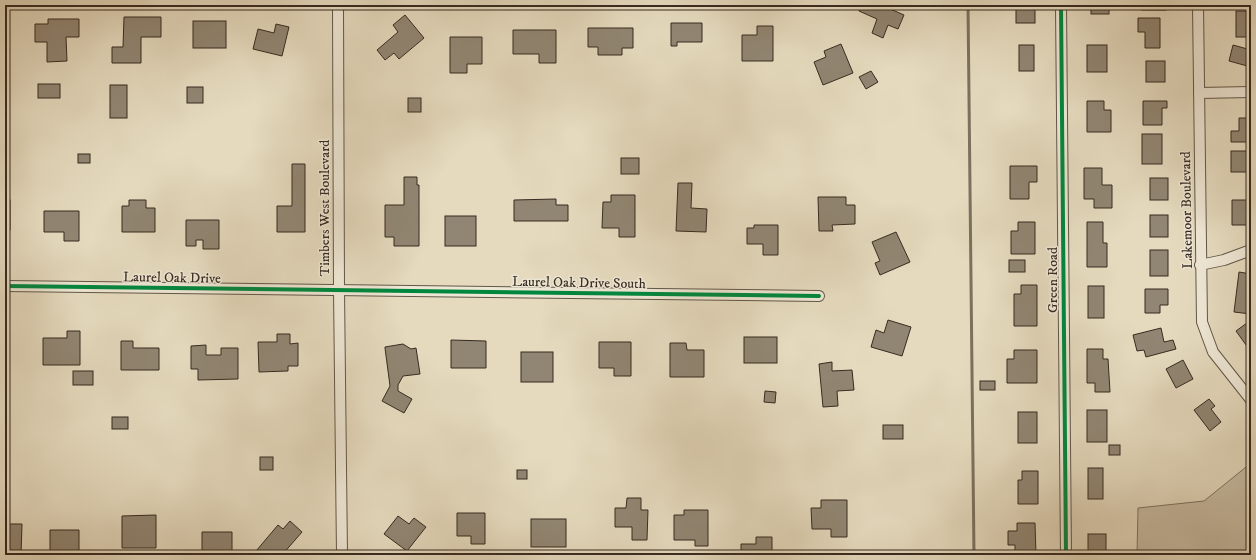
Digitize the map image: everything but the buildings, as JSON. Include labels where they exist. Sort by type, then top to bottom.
[{"type":"street","name":"Timbers West Boulevard","points":[[338,5],[342,555]]},
{"type":"street","name":"Green Road","points":[[1061,5],[1066,555]]},
{"type":"street","name":"Lakemoor Boulevard","points":[[1198,5],[1200,265],[1202,322],[1213,352],[1251,400]]},
{"type":"street","points":[[1199,93],[1251,92]]},
{"type":"street","points":[[1200,265],[1224,260],[1251,250]]},
{"type":"street","name":"Laurel Oak Drive","points":[[5,286],[339,290]]},
{"type":"street","name":"Laurel Oak Drive South","points":[[339,290],[819,296]]},
{"type":"shaded area","points":[[1251,463],[1251,555],[1137,555],[1138,508],[1204,501]]},
{"type":"waterway","points":[[968,5],[974,555]]},
{"type":"cycle path","points":[[1061,5],[1066,555]]},
{"type":"cycle path","points":[[5,286],[819,296]]}]
